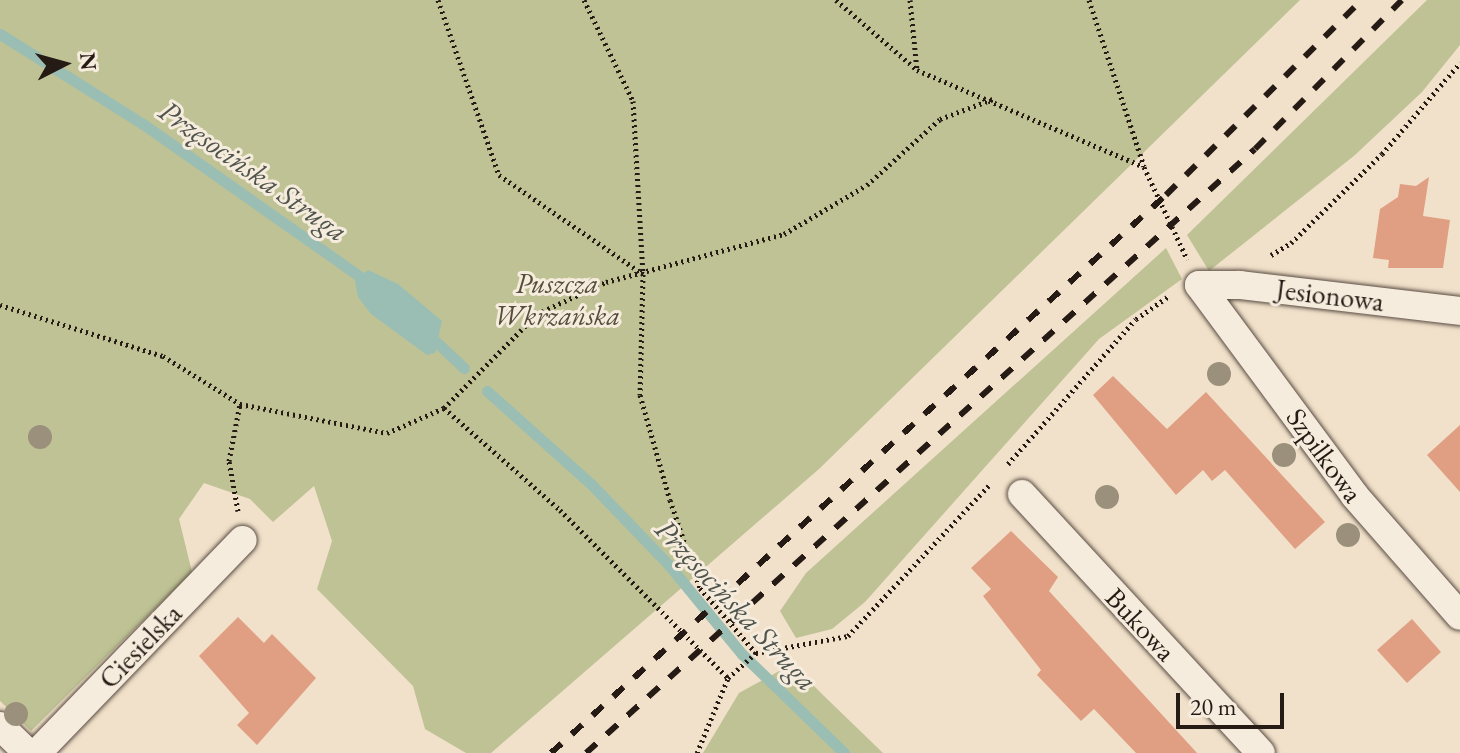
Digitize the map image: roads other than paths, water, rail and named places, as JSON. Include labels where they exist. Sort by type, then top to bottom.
[{"type":"street","name":"Jesionowa","points":[[1199,285],[1253,286],[1460,311]]},
{"type":"street","name":"Szpilkowa","points":[[1199,285],[1355,496],[1460,616]]},
{"type":"street","name":"Bukowa","points":[[1022,494],[1261,753]]},
{"type":"street","name":"Ciesielska","points":[[37,753],[243,540]]},
{"type":"street","points":[[0,726],[28,753]]},
{"type":"water","points":[[368,270],[398,284],[442,321],[435,353],[427,355],[371,314],[358,297],[355,281]]},
{"type":"waterway","name":"Przęsocińska Struga","points":[[0,34],[143,124],[368,282]]},
{"type":"waterway","name":"Przęsocińska Struga","points":[[429,335],[464,368]]},
{"type":"waterway","name":"Przęsocińska Struga","points":[[487,391],[591,484],[668,564],[742,654],[844,753]]},
{"type":"railway","points":[[551,753],[1166,195],[1362,0]]},
{"type":"railway","points":[[586,753],[1255,149],[1402,0]]},
{"type":"park label","name":"Puszcza Wkrzańska","points":[[557,299]]}]
